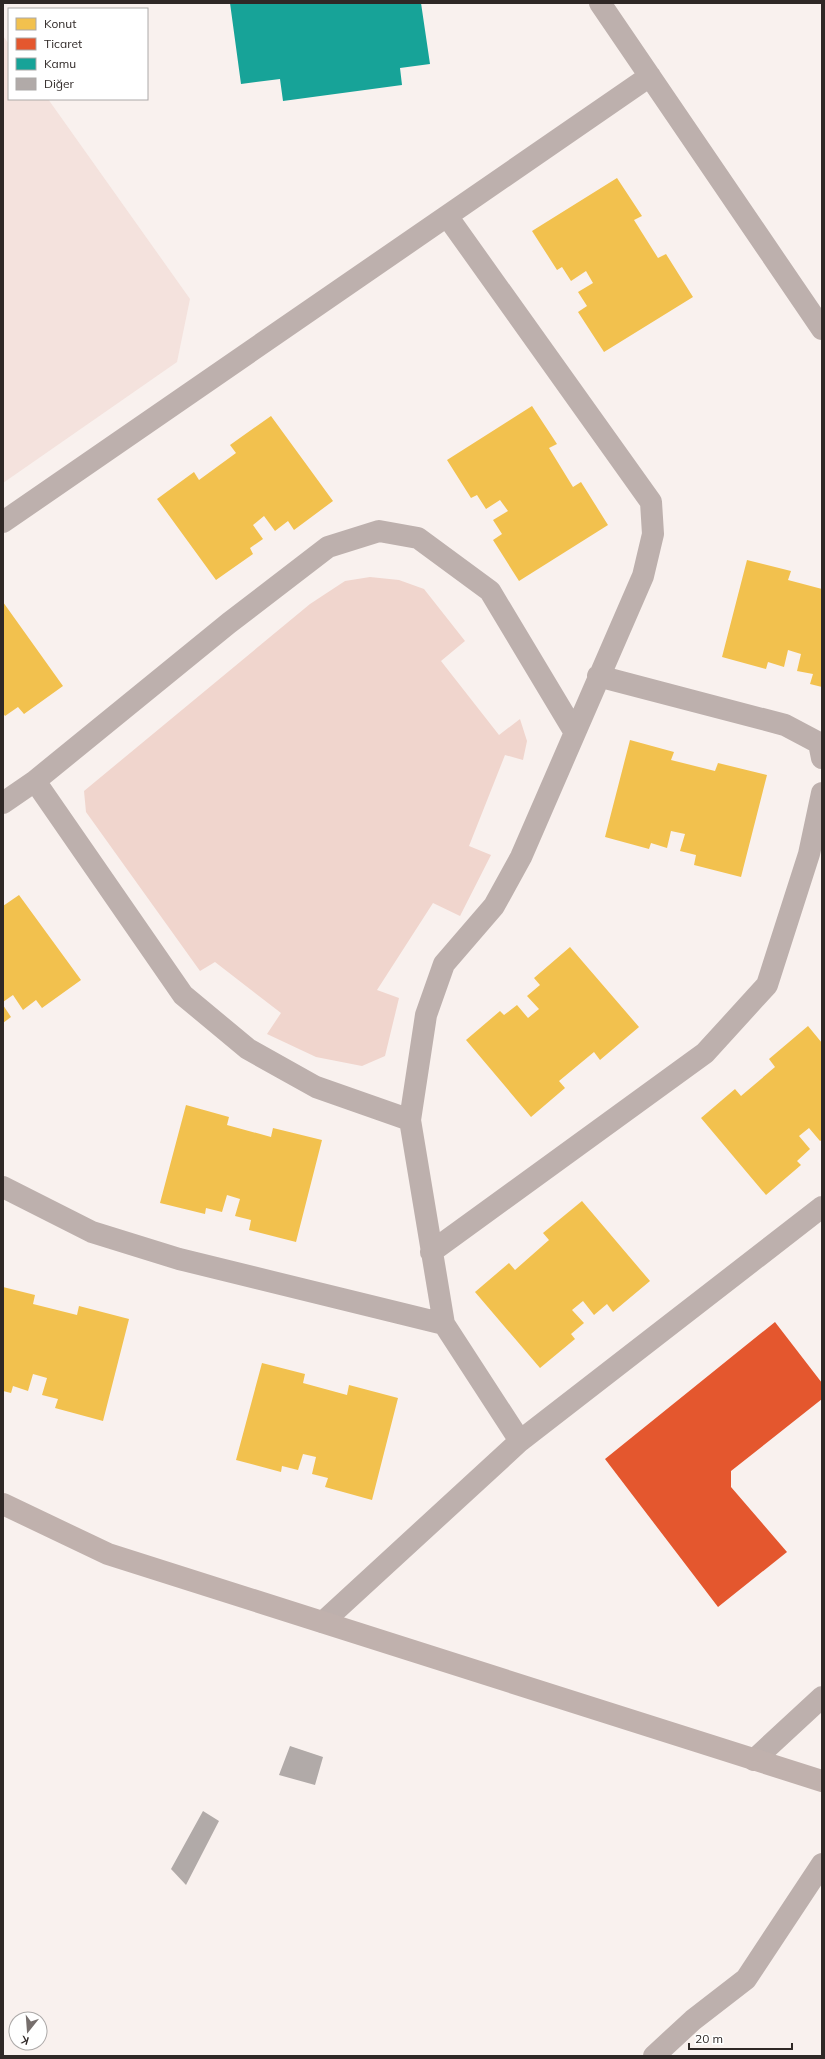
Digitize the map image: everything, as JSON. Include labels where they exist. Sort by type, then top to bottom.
[{"type":"main road","points":[[3,1504],[108,1554],[822,1781]]},
{"type":"street","points":[[600,3],[822,329]]},
{"type":"street","points":[[3,522],[650,76]]},
{"type":"street","points":[[447,216],[651,502],[653,534],[643,576],[574,731],[521,857],[494,906],[444,964],[426,1015],[410,1120],[444,1324],[520,1441]]},
{"type":"street","points":[[3,802],[35,780],[229,623],[328,547],[379,530],[418,538],[490,591],[574,731]]},
{"type":"street","points":[[598,676],[785,725],[819,743],[822,758]]},
{"type":"street","points":[[35,780],[183,995],[248,1049],[316,1087],[410,1120]]},
{"type":"street","points":[[431,1252],[705,1053],[767,984],[809,854],[822,793]]},
{"type":"street","points":[[3,1187],[99,1234],[179,1258],[444,1324]]},
{"type":"street","points":[[323,1622],[520,1441],[822,1207]]},
{"type":"street","points":[[754,1760],[822,1696]]},
{"type":"street","points":[[654,2056],[693,2020],[746,1979],[822,1864]]},
{"type":"shaded area","points":[[3,36],[8,43],[8,100],[49,100],[190,299],[177,362],[3,483]]},
{"type":"shaded area","points":[[370,577],[399,580],[424,589],[465,641],[441,661],[499,735],[520,719],[527,741],[523,760],[505,755],[469,846],[491,855],[460,916],[433,903],[377,990],[399,998],[385,1056],[362,1066],[316,1057],[267,1034],[281,1013],[215,962],[200,971],[86,812],[84,791],[310,604],[345,581]]},
{"type":"building: Konut","points":[[617,178],[642,216],[634,220],[658,258],[666,254],[693,297],[604,352],[578,312],[587,306],[578,292],[593,283],[586,271],[571,281],[562,267],[557,270],[532,231]]},
{"type":"building: Konut","points":[[532,406],[557,444],[549,448],[573,487],[581,482],[608,525],[519,581],[493,540],[502,534],[493,520],[508,511],[500,500],[486,509],[477,495],[471,498],[447,460]]},
{"type":"building: Konut","points":[[271,416],[333,501],[294,530],[288,521],[275,531],[264,516],[253,525],[263,539],[250,548],[253,554],[216,580],[157,499],[194,472],[199,480],[236,453],[230,445]]},
{"type":"building: Konut","points":[[747,560],[791,571],[788,580],[822,589],[822,687],[810,684],[813,674],[797,671],[801,654],[788,650],[784,667],[768,662],[766,669],[722,657]]},
{"type":"building: Konut","points":[[3,602],[63,686],[24,714],[18,707],[5,716],[3,713]]},
{"type":"building: Konut","points":[[630,740],[674,752],[671,760],[715,771],[718,763],[767,775],[741,877],[694,865],[696,855],[680,851],[685,834],[671,831],[667,848],[651,843],[649,849],[605,837]]},
{"type":"building: Konut","points":[[19,895],[81,980],[42,1008],[36,1000],[23,1010],[13,995],[3,1002],[3,906]]},
{"type":"building: Konut","points":[[570,947],[639,1027],[600,1060],[594,1052],[559,1081],[565,1088],[531,1117],[466,1040],[500,1011],[504,1015],[517,1005],[528,1018],[539,1009],[527,996],[540,985],[534,978]]},
{"type":"building: Konut","points":[[3,1005],[11,1017],[3,1023]]},
{"type":"building: Konut","points":[[808,1026],[822,1043],[822,1140],[820,1141],[809,1128],[799,1136],[810,1149],[797,1161],[801,1165],[766,1195],[701,1118],[735,1089],[741,1096],[775,1067],[769,1059]]},
{"type":"building: Konut","points":[[186,1105],[229,1117],[227,1125],[271,1137],[273,1128],[322,1140],[296,1242],[249,1230],[251,1220],[235,1216],[240,1199],[227,1195],[222,1212],[206,1208],[205,1214],[160,1203]]},
{"type":"building: Konut","points":[[582,1201],[650,1281],[613,1312],[607,1304],[594,1315],[583,1301],[572,1310],[584,1323],[571,1334],[575,1339],[540,1368],[475,1292],[509,1263],[515,1270],[549,1240],[543,1233]]},
{"type":"building: Konut","points":[[3,1287],[35,1295],[33,1304],[77,1315],[79,1306],[129,1319],[103,1421],[55,1408],[58,1399],[42,1395],[47,1378],[33,1374],[28,1391],[13,1386],[11,1393],[3,1391]]},
{"type":"building: Konut","points":[[262,1363],[305,1374],[303,1383],[347,1395],[349,1385],[398,1398],[372,1500],[325,1487],[328,1478],[312,1474],[316,1457],[303,1454],[298,1470],[282,1466],[281,1472],[236,1460]]},
{"type":"building: Ticaret","points":[[775,1322],[822,1383],[822,1399],[731,1471],[731,1487],[787,1552],[718,1607],[605,1459]]},
{"type":"building: Kamu","points":[[230,3],[421,3],[430,64],[400,68],[402,85],[283,101],[280,79],[241,84]]},
{"type":"building: Diğer","points":[[290,1746],[323,1757],[315,1785],[279,1775]]},
{"type":"building: Diğer","points":[[203,1811],[219,1821],[186,1885],[171,1869]]}]
